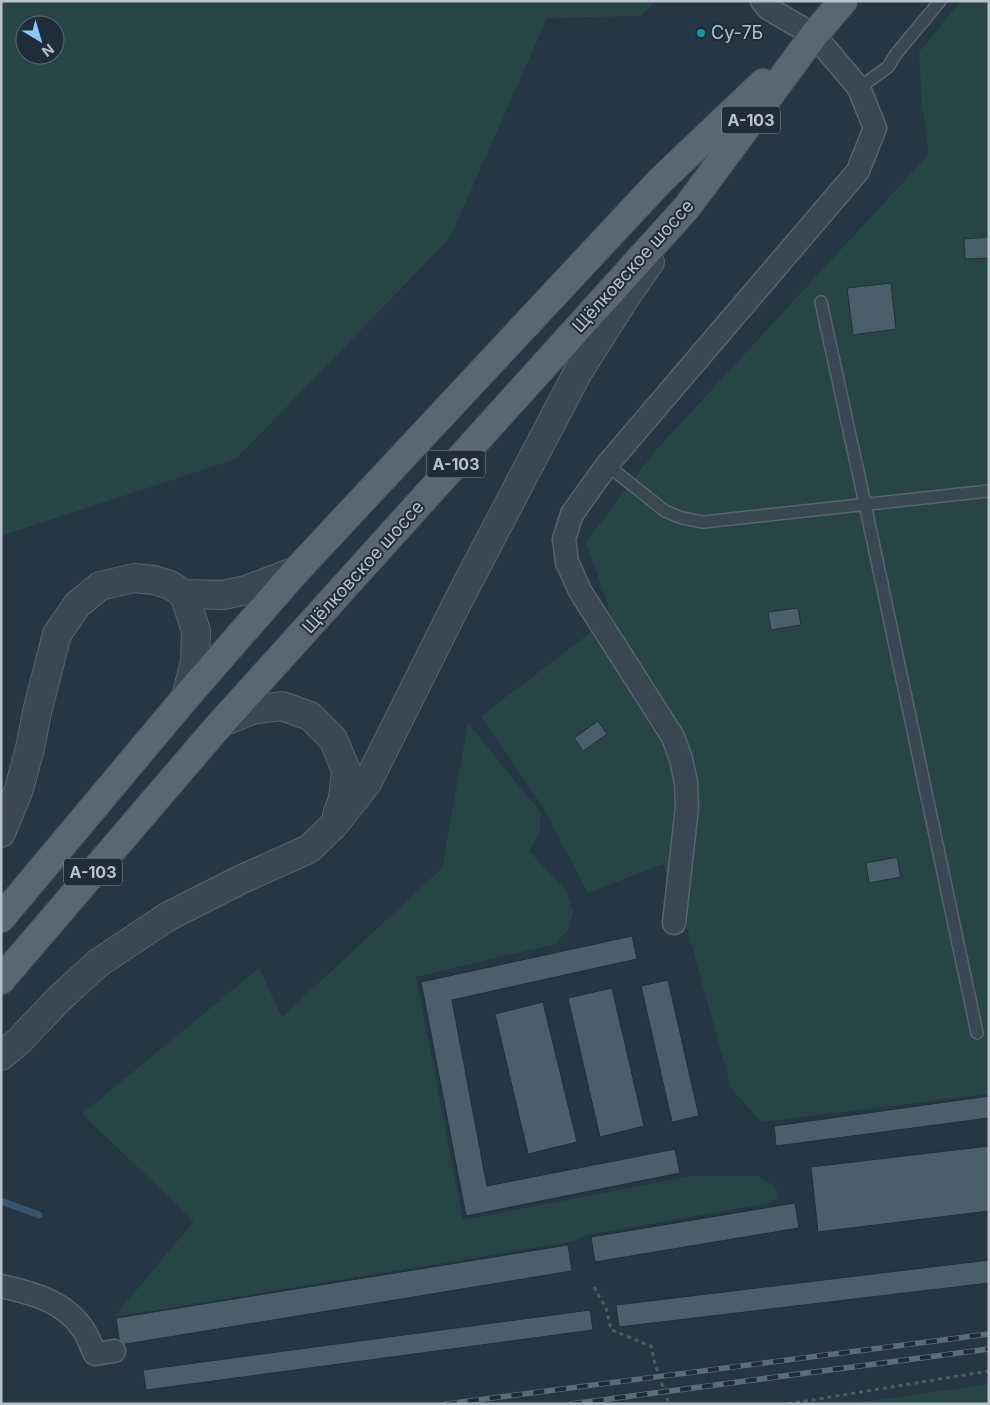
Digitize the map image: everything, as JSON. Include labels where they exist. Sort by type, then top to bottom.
[{"type":"main road","name":"Щёлковское шоссе","points":[[1,980],[184,765],[688,206],[814,35],[843,1]]},
{"type":"main road","name":"Щёлковское шоссе","points":[[1,918],[186,697],[296,571],[660,181],[814,35]]},
{"type":"street","points":[[674,923],[687,807],[686,783],[681,759],[672,738],[580,591],[567,562],[564,539],[572,514],[607,465],[858,171],[875,128],[859,88],[814,35],[769,9],[762,1]]},
{"type":"street","points":[[1,1056],[98,963],[167,917],[242,879],[309,849],[333,826],[367,783],[457,603],[578,372],[627,295],[688,206]]},
{"type":"street","points":[[1,833],[19,789],[58,634],[77,605],[100,586],[134,578],[154,580],[170,585],[184,594],[222,595],[246,590],[296,571]]},
{"type":"street","points":[[184,594],[196,631],[195,662],[186,697]]},
{"type":"street","points":[[223,722],[252,710],[282,706],[310,716],[333,739],[346,770],[343,799],[333,826]]},
{"type":"street","points":[[1,1286],[35,1294],[66,1310],[82,1329],[95,1354],[114,1350]]},
{"type":"lane","points":[[859,88],[888,67],[896,54],[940,1]]},
{"type":"lane","points":[[821,302],[977,1034]]},
{"type":"lane","points":[[607,465],[665,511],[682,518],[703,522],[989,491]]},
{"type":"path","points":[[594,1287],[606,1308],[611,1330],[651,1346],[654,1364],[669,1404]]},
{"type":"path","points":[[788,1404],[989,1371]]},
{"type":"green space","points":[[1,1],[656,1],[641,16],[547,18],[450,238],[236,459],[1,536]]},
{"type":"green space","points":[[961,1],[989,1],[989,1094],[761,1122],[731,1088],[684,917],[663,864],[588,893],[544,809],[481,716],[612,616],[586,542],[656,450],[929,154],[922,107],[919,52]]},
{"type":"green space","points":[[468,723],[541,813],[540,833],[529,851],[567,892],[573,912],[569,928],[556,944],[416,977],[463,1220],[690,1176],[757,1176],[774,1186],[777,1191],[777,1197],[771,1203],[587,1235],[570,1242],[114,1317],[194,1221],[82,1114],[259,968],[282,1017],[442,868]]},
{"type":"green space","points":[[989,1384],[989,1404],[850,1404],[863,1402]]},
{"type":"building","points":[[989,237],[989,258],[965,259],[964,239]]},
{"type":"building","points":[[891,283],[896,329],[853,335],[847,288]]},
{"type":"building","points":[[798,608],[801,625],[771,630],[768,612]]},
{"type":"building","points":[[598,721],[607,734],[583,751],[574,738]]},
{"type":"building","points":[[897,857],[901,877],[869,883],[866,863]]},
{"type":"building","points":[[632,936],[637,959],[452,1000],[487,1186],[675,1149],[680,1173],[466,1216],[421,982]]},
{"type":"building","points":[[668,980],[699,1116],[672,1122],[641,986]]},
{"type":"building","points":[[612,988],[644,1126],[600,1137],[568,998]]},
{"type":"building","points":[[543,1002],[577,1142],[528,1154],[495,1014]]},
{"type":"building","points":[[989,1096],[989,1118],[776,1146],[774,1126]]},
{"type":"building","points":[[989,1146],[989,1211],[818,1232],[811,1167]]},
{"type":"building","points":[[795,1203],[799,1228],[595,1262],[591,1237]]},
{"type":"building","points":[[568,1245],[572,1271],[120,1345],[116,1318]]},
{"type":"building","points":[[989,1260],[989,1283],[619,1327],[616,1305]]},
{"type":"building","points":[[590,1310],[593,1330],[146,1390],[143,1370]]},
{"type":"waterway","points":[[1,1201],[39,1215]]},
{"type":"railway","points":[[446,1404],[989,1334]]},
{"type":"railway","points":[[571,1404],[989,1349]]},
{"type":"place","name":"Су-7Б","points":[[701,33]]}]
